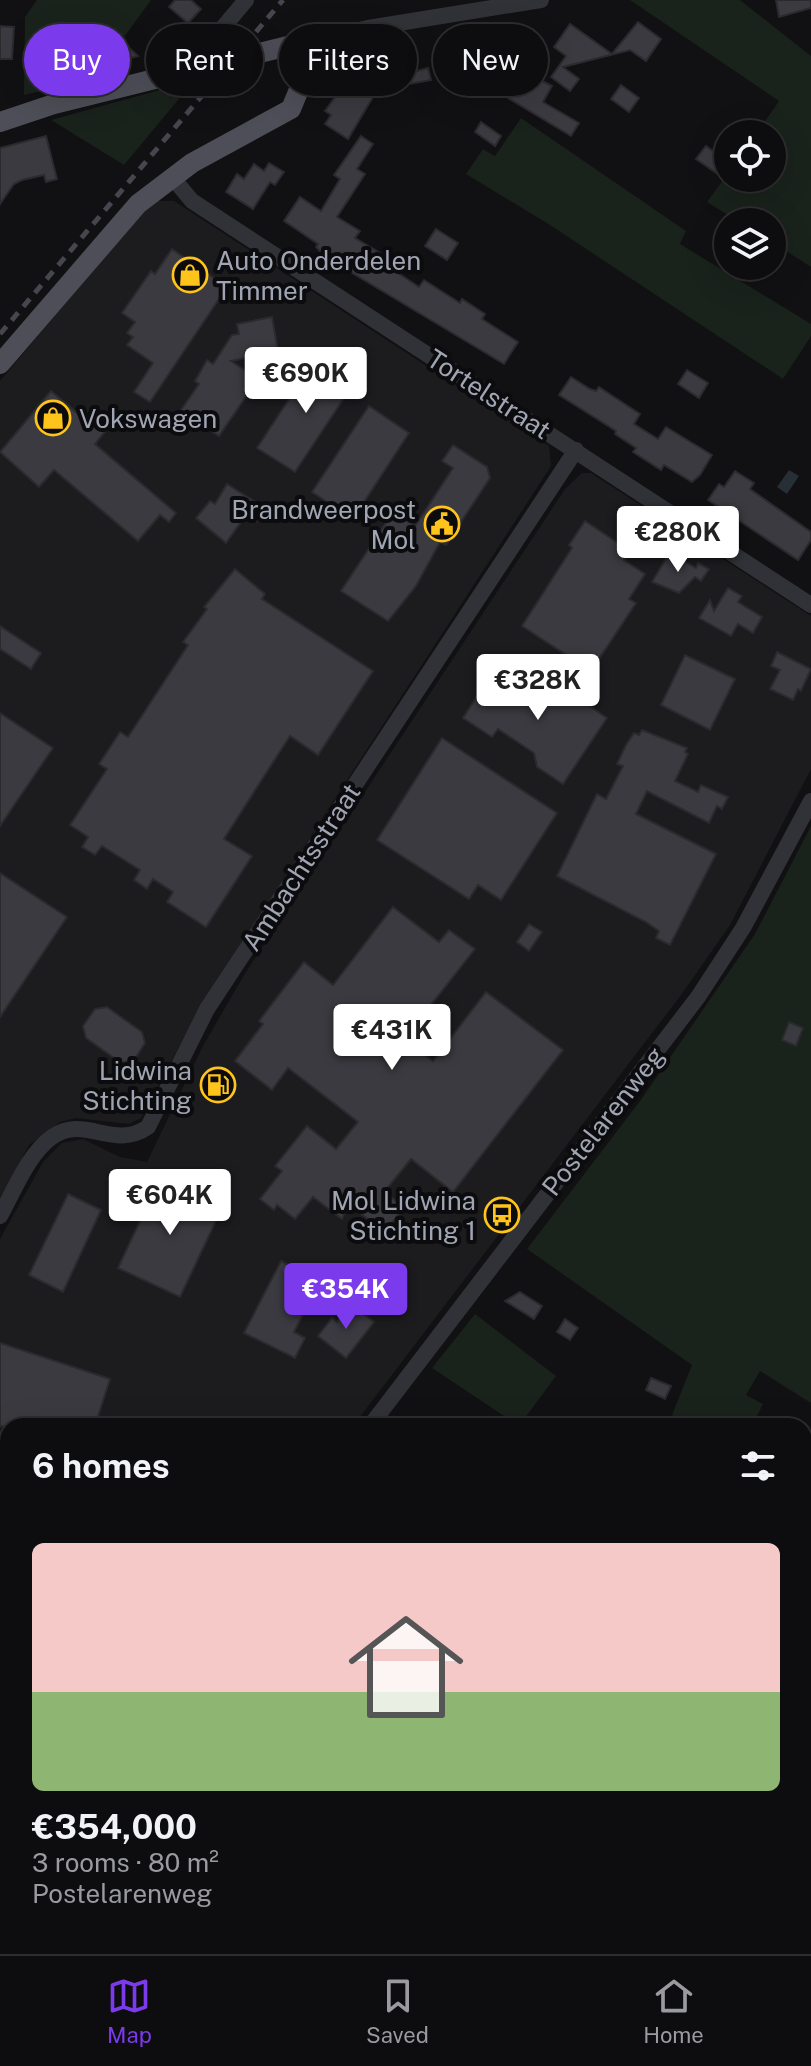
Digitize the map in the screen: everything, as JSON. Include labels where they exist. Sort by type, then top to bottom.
[{"type":"main road","points":[[0,122],[54,104],[146,81]]},
{"type":"main road","points":[[0,364],[138,204],[172,177],[291,109],[296,96]]},
{"type":"main road","points":[[0,110],[54,104]]},
{"type":"street","points":[[226,24],[246,0]]},
{"type":"street","points":[[393,24],[541,0]]},
{"type":"street","name":"Tortelstraat","points":[[172,177],[192,201],[811,605]]},
{"type":"street","name":"Ambachtsstraat","points":[[0,1216],[36,1155],[53,1136],[77,1129],[122,1138],[135,1136],[148,1127],[207,1009],[576,450]]},
{"type":"street","name":"Postelarenweg","points":[[376,1418],[698,997],[743,928],[811,801]]},
{"type":"shaded area","points":[[37,0],[151,0],[130,29],[130,24],[25,24],[25,17]]},
{"type":"shaded area","points":[[630,0],[740,0],[811,56],[811,267],[786,251],[786,208],[717,208],[707,202],[714,192],[786,192],[786,120],[766,120],[779,101]]},
{"type":"shaded area","points":[[146,94],[181,96],[124,165],[51,120]]},
{"type":"shaded area","points":[[521,118],[686,231],[680,244],[714,265],[714,280],[739,280],[811,324],[811,336],[783,379],[550,225],[466,174],[483,149],[495,156]]},
{"type":"shaded area","points":[[157,201],[174,201],[549,446],[551,466],[201,1005],[141,1118],[129,1124],[76,1118],[60,1122],[29,1145],[0,1199],[0,381],[144,210]]},
{"type":"shaded area","points":[[789,470],[799,476],[787,494],[777,487]]},
{"type":"shaded area","points":[[582,473],[591,473],[811,616],[811,769],[730,925],[681,995],[359,1418],[0,1418],[0,1239],[43,1162],[62,1143],[83,1139],[120,1157],[147,1162],[203,1046],[244,975],[565,489]]},
{"type":"shaded area","points":[[811,826],[811,1403],[760,1371],[746,1395],[763,1404],[756,1418],[678,1418],[672,1415],[692,1365],[527,1249],[640,1101],[755,934]]},
{"type":"shaded area","points":[[475,1314],[556,1376],[525,1418],[507,1418],[432,1368]]},
{"type":"building","points":[[175,0],[191,0],[201,9],[188,23],[169,7]]},
{"type":"building","points":[[776,0],[811,0],[811,8],[779,17]]},
{"type":"building","points":[[638,22],[661,39],[646,61],[630,50],[563,67],[579,79],[570,91],[551,77],[566,56],[554,47],[570,24],[612,54]]},
{"type":"building","points":[[0,26],[14,27],[12,59],[0,59]]},
{"type":"building","points":[[428,68],[431,80],[417,83],[417,71]]},
{"type":"building","points":[[621,85],[639,98],[629,112],[611,99]]},
{"type":"building","points":[[336,96],[373,96],[348,139],[325,124],[331,115],[325,111]]},
{"type":"building","points":[[546,96],[543,102],[579,123],[571,136],[508,98]]},
{"type":"building","points":[[481,122],[501,136],[495,146],[475,132]]},
{"type":"building","points":[[46,136],[57,179],[46,182],[44,175],[22,180],[14,184],[0,204],[0,148]]},
{"type":"building","points":[[361,136],[373,144],[357,169],[365,174],[337,217],[360,231],[355,238],[402,266],[398,273],[419,287],[424,280],[460,303],[462,299],[485,314],[482,319],[518,342],[504,364],[324,256],[316,247],[318,244],[284,221],[300,197],[321,211],[340,179],[334,175]]},
{"type":"building","points":[[706,146],[714,152],[714,171],[696,159]]},
{"type":"building","points":[[269,163],[284,172],[275,185],[270,182],[253,209],[226,192],[237,174],[244,179],[254,164],[264,171]]},
{"type":"building","points":[[436,229],[458,243],[447,260],[425,246]]},
{"type":"building","points":[[172,249],[227,287],[150,402],[134,392],[153,363],[127,345],[133,337],[127,333],[135,322],[122,313],[151,271],[155,274]]},
{"type":"building","points":[[272,317],[278,351],[231,361],[258,379],[219,436],[181,410],[199,384],[195,381],[207,360],[213,364],[232,335],[239,334],[237,324]]},
{"type":"building","points":[[316,358],[354,383],[295,472],[257,448]]},
{"type":"building","points":[[687,370],[708,383],[699,398],[678,384]]},
{"type":"building","points":[[571,377],[590,389],[596,391],[599,387],[640,414],[634,424],[658,439],[666,427],[712,455],[700,475],[692,482],[664,465],[661,470],[633,452],[636,448],[615,434],[616,431],[559,395]]},
{"type":"building","points":[[51,391],[89,423],[94,416],[108,428],[95,444],[176,513],[169,522],[160,515],[138,541],[54,470],[39,487],[0,452]]},
{"type":"building","points":[[369,406],[409,433],[353,519],[312,492]]},
{"type":"building","points":[[453,445],[487,467],[490,478],[446,545],[440,542],[416,586],[388,621],[341,591],[393,512],[415,526],[453,468],[442,461]]},
{"type":"building","points":[[735,471],[754,483],[750,489],[811,532],[811,540],[798,560],[708,500],[719,484],[724,487]]},
{"type":"building","points":[[227,484],[265,508],[256,522],[246,515],[226,543],[196,518],[210,501],[215,504]]},
{"type":"building","points":[[585,521],[630,551],[624,560],[645,574],[629,599],[636,603],[591,671],[522,626],[572,548],[569,545]]},
{"type":"building","points":[[670,552],[696,568],[698,563],[709,569],[701,581],[695,577],[679,593],[652,582]]},
{"type":"building","points":[[235,569],[265,594],[262,599],[373,671],[318,755],[290,736],[224,839],[252,856],[206,927],[167,902],[173,892],[153,879],[147,889],[134,880],[140,870],[102,846],[95,855],[82,847],[88,837],[70,825],[107,769],[99,764],[120,732],[128,737],[188,645],[183,642],[207,609],[204,607]]},
{"type":"building","points":[[728,588],[742,596],[738,602],[762,617],[753,633],[738,624],[731,636],[699,618],[710,600],[714,611]]},
{"type":"building","points":[[0,626],[41,653],[31,669],[0,649]]},
{"type":"building","points":[[777,652],[811,669],[793,700],[770,689],[780,670],[771,666]]},
{"type":"building","points":[[685,655],[735,679],[710,730],[661,705]]},
{"type":"building","points":[[494,670],[539,700],[552,681],[607,718],[563,784],[537,767],[534,753],[498,729],[492,737],[463,718]]},
{"type":"building","points":[[0,713],[53,748],[0,826]]},
{"type":"building","points":[[642,730],[687,748],[685,752],[688,754],[675,781],[698,792],[701,785],[728,797],[722,809],[717,806],[709,823],[647,791],[636,814],[716,854],[670,945],[656,938],[659,931],[646,922],[557,876],[597,794],[606,799],[623,766],[617,764],[626,745],[634,733],[639,735]]},
{"type":"building","points":[[442,738],[557,813],[501,900],[478,885],[469,899],[377,840]]},
{"type":"building","points":[[0,873],[67,917],[0,1017]]},
{"type":"building","points":[[393,907],[439,942],[449,930],[475,949],[404,1039],[433,1061],[486,992],[563,1050],[453,1192],[411,1159],[384,1192],[404,1207],[385,1232],[348,1204],[342,1219],[313,1197],[295,1219],[277,1205],[274,1210],[260,1199],[282,1171],[275,1166],[307,1126],[336,1149],[358,1122],[288,1068],[272,1090],[235,1061],[263,1024],[259,1021],[304,962],[333,985]]},
{"type":"building","points":[[529,924],[542,932],[529,951],[517,942]]},
{"type":"building","points":[[107,1007],[142,1032],[145,1043],[134,1060],[121,1063],[86,1038],[83,1026],[95,1009]]},
{"type":"building","points":[[789,1022],[803,1028],[796,1046],[782,1040]]},
{"type":"building","points":[[161,1176],[223,1206],[180,1297],[118,1268]]},
{"type":"building","points":[[68,1194],[101,1210],[63,1292],[29,1275]]},
{"type":"building","points":[[281,1261],[320,1281],[294,1332],[305,1338],[295,1358],[244,1333]]},
{"type":"building","points":[[520,1292],[542,1306],[534,1319],[505,1301]]},
{"type":"building","points":[[351,1304],[374,1322],[346,1358],[318,1336],[332,1318],[337,1322]]},
{"type":"building","points":[[565,1319],[578,1328],[570,1340],[557,1332]]},
{"type":"building","points":[[0,1343],[110,1379],[98,1418],[0,1418]]},
{"type":"building","points":[[651,1378],[671,1386],[665,1399],[646,1390]]},
{"type":"railway","points":[[0,334],[283,0]]},
{"type":"place","name":"Auto Onderdelen Timmer","points":[[190,275]]},
{"type":"place","name":"Vokswagen","points":[[53,418]]},
{"type":"place","name":"Brandweerpost Mol","points":[[442,524]]},
{"type":"place","name":"Lidwina Stichting","points":[[218,1085]]},
{"type":"place","name":"Mol Lidwina Stichting 1","points":[[502,1215]]}]
